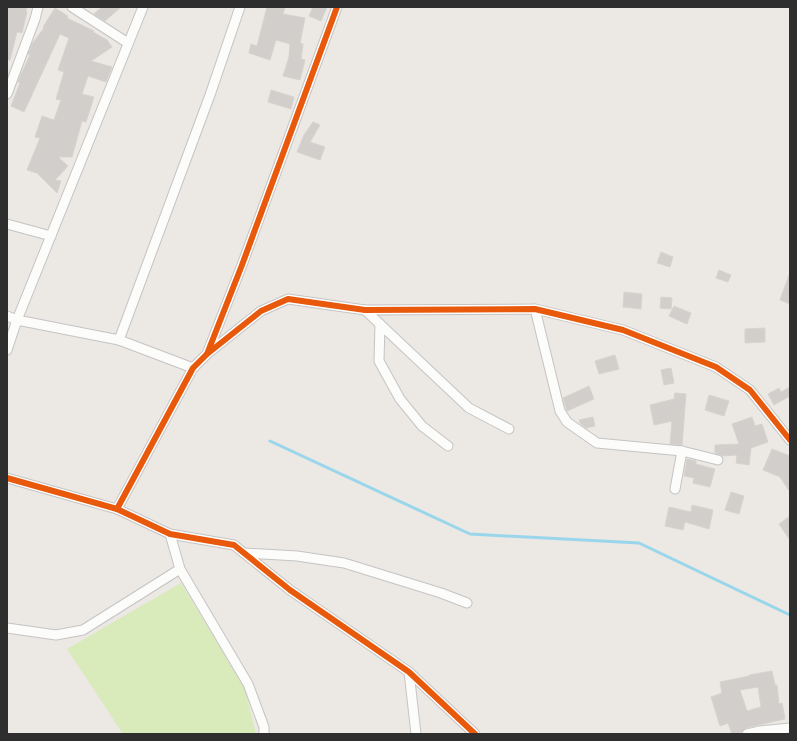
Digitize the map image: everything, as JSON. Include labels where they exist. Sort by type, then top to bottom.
[{"type":"street","points":[[7,94],[35,19],[38,7]]},
{"type":"street","points":[[72,7],[128,43]]},
{"type":"street","points":[[7,350],[143,7]]},
{"type":"street","points":[[119,340],[210,95],[240,7]]},
{"type":"street","points":[[207,354],[242,265],[337,7]]},
{"type":"street","points":[[7,224],[51,236]]},
{"type":"street","points":[[117,510],[194,368],[207,354],[261,311],[288,299],[365,310],[535,309],[623,330],[716,367],[750,390],[790,440]]},
{"type":"street","points":[[535,309],[560,411],[567,422],[597,443],[682,451],[718,460]]},
{"type":"street","points":[[365,310],[470,408],[509,429]]},
{"type":"street","points":[[7,316],[18,320],[119,340],[194,368]]},
{"type":"street","points":[[380,324],[379,361],[400,399],[422,426],[448,446]]},
{"type":"street","points":[[675,489],[682,451]]},
{"type":"street","points":[[7,478],[117,510],[170,534],[234,545],[290,590],[409,672],[475,734]]},
{"type":"street","points":[[170,534],[180,569],[248,684],[264,726],[264,734]]},
{"type":"street","points":[[244,553],[297,556],[344,563],[441,593],[468,603]]},
{"type":"street","points":[[7,628],[56,635],[83,630],[180,569]]},
{"type":"street","points":[[409,672],[416,734]]},
{"type":"street","points":[[747,734],[790,728]]},
{"type":"green space","points":[[181,583],[245,689],[256,734],[123,734],[67,649]]},
{"type":"building","points":[[7,7],[27,7],[22,33],[17,32],[10,60],[7,60]]},
{"type":"building","points":[[102,7],[121,7],[105,21],[94,14]]},
{"type":"building","points":[[267,7],[285,7],[283,14],[305,18],[300,43],[303,44],[301,59],[305,60],[300,80],[283,76],[289,57],[290,44],[276,40],[270,60],[249,53],[251,44],[257,46]]},
{"type":"building","points":[[313,7],[327,7],[321,21],[309,16]]},
{"type":"building","points":[[55,8],[68,16],[67,18],[94,31],[93,32],[107,40],[112,47],[91,61],[112,67],[106,82],[88,76],[82,94],[94,97],[86,122],[82,121],[72,157],[58,157],[68,166],[55,180],[61,181],[57,193],[37,173],[27,170],[40,138],[35,137],[42,116],[54,120],[61,100],[56,99],[64,72],[58,70],[69,38],[60,34],[24,112],[11,106],[20,83],[18,81],[30,55],[28,54],[32,44],[44,28],[43,27]]},
{"type":"building","points":[[271,90],[294,97],[291,109],[268,102]]},
{"type":"building","points":[[313,122],[320,125],[310,142],[325,147],[320,160],[297,152],[304,135]]},
{"type":"building","points":[[661,252],[673,257],[670,267],[657,263]]},
{"type":"building","points":[[719,270],[731,275],[728,282],[716,278]]},
{"type":"building","points":[[790,275],[790,304],[780,300]]},
{"type":"building","points":[[624,292],[642,294],[641,309],[623,307]]},
{"type":"building","points":[[661,297],[672,298],[671,309],[660,308]]},
{"type":"building","points":[[674,306],[691,313],[687,324],[669,316]]},
{"type":"building","points":[[765,328],[765,342],[745,343],[745,329]]},
{"type":"building","points":[[615,355],[619,369],[599,374],[595,361]]},
{"type":"building","points":[[671,368],[674,383],[664,385],[661,370]]},
{"type":"building","points":[[589,386],[594,399],[567,411],[563,398]]},
{"type":"building","points":[[790,387],[790,396],[774,405],[768,394],[779,388],[781,392]]},
{"type":"building","points":[[675,393],[686,394],[682,445],[670,444],[672,421],[654,425],[650,405],[674,399]]},
{"type":"building","points":[[709,395],[729,401],[724,416],[705,410]]},
{"type":"building","points":[[593,417],[595,426],[586,428],[580,423],[579,420]]},
{"type":"building","points":[[752,417],[755,426],[762,424],[768,442],[751,448],[749,465],[736,463],[737,455],[722,456],[715,453],[715,445],[739,444],[732,424]]},
{"type":"building","points":[[772,449],[790,456],[790,492],[780,477],[763,470]]},
{"type":"building","points":[[687,459],[696,461],[696,464],[715,469],[710,487],[693,483],[694,478],[684,476]]},
{"type":"building","points":[[731,492],[744,496],[739,514],[725,510]]},
{"type":"building","points":[[692,505],[713,510],[709,529],[685,522],[683,530],[665,526],[669,507],[691,512]]},
{"type":"building","points":[[790,516],[790,540],[779,524]]},
{"type":"building","points":[[772,671],[775,685],[777,685],[779,704],[782,703],[785,719],[746,728],[742,732],[732,734],[728,723],[720,726],[711,697],[722,693],[720,682]],"holes":[[[758,687],[761,707],[747,711],[740,690]]]},
{"type":"waterway","points":[[270,441],[470,534],[639,543],[790,615]]},
{"type":"cycle path","points":[[117,509],[193,368],[207,354],[242,265],[337,7]]},
{"type":"cycle path","points":[[207,354],[261,311],[288,299],[365,310],[535,309],[623,330],[716,367],[750,390],[790,440]]},
{"type":"cycle path","points":[[7,478],[117,509],[170,534],[234,545],[290,590],[409,672],[475,734]]}]
